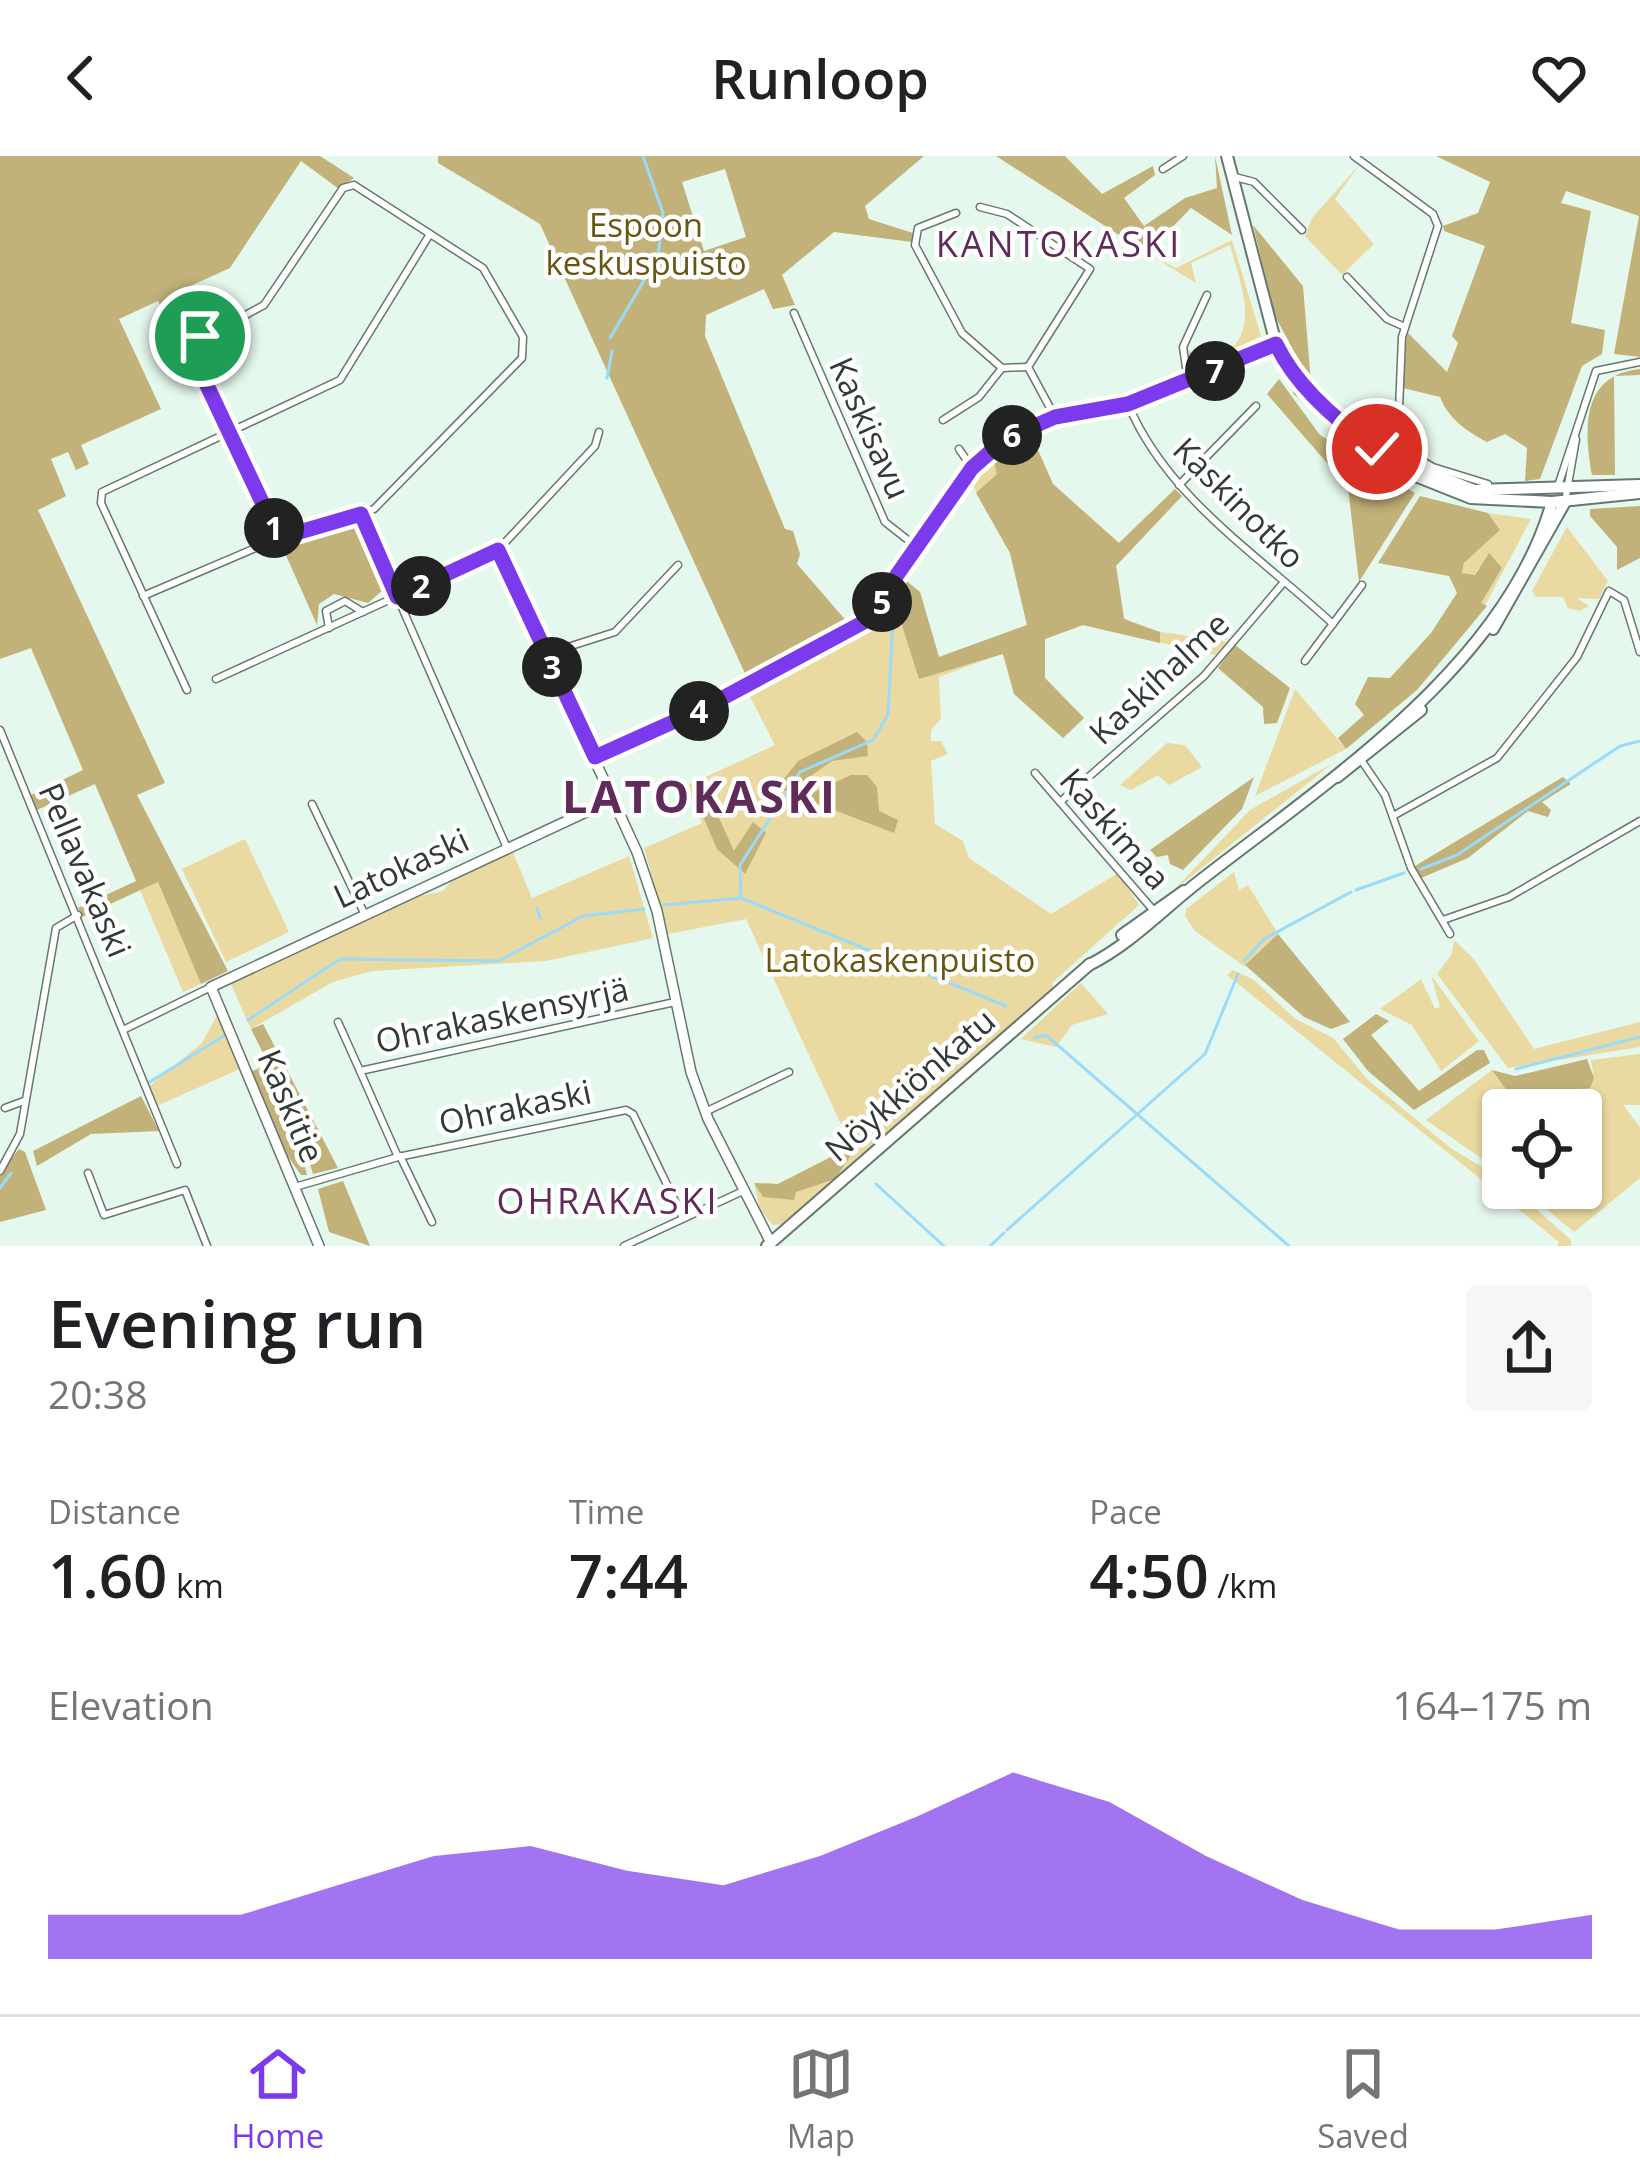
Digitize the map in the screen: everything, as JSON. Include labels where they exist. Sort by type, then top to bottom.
[{"type":"main road","points":[[1227,156],[1276,344],[1300,390],[1378,448],[1460,496],[1561,496],[1640,489]]},
{"type":"main road","name":"Nöykkiönkatu","points":[[769,1244],[1089,965],[1407,724],[1507,611],[1561,496]]},
{"type":"street","points":[[1163,169],[1183,156]]},
{"type":"street","points":[[1354,156],[1437,219],[1436,240],[1405,327],[1399,409],[1378,448],[1488,484]]},
{"type":"street","points":[[1232,178],[1254,182],[1302,230]]},
{"type":"street","points":[[143,596],[279,538],[361,514],[389,495],[519,363],[523,337],[483,268],[354,184],[343,188],[264,305],[200,336],[191,348],[279,538]]},
{"type":"street","points":[[980,207],[1006,214],[1090,269],[1028,367]]},
{"type":"street","points":[[956,213],[918,228],[915,244],[962,333],[1002,368],[1028,367]]},
{"type":"street","points":[[187,690],[101,503],[106,489],[345,375],[430,233]]},
{"type":"street","points":[[1347,277],[1388,319],[1405,327]]},
{"type":"street","points":[[1189,382],[1183,347],[1208,295]]},
{"type":"street","name":"Kaskisavu","points":[[794,314],[885,522],[918,548]]},
{"type":"street","points":[[591,758],[704,708],[864,622],[972,468],[1005,439],[1055,417],[1128,404],[1276,344]]},
{"type":"street","name":"Nöykkiönkatu","points":[[1561,496],[1590,380],[1606,367],[1640,362]]},
{"type":"street","points":[[1028,367],[1055,417]]},
{"type":"street","points":[[943,420],[979,397],[1002,368]]},
{"type":"street","name":"Kaskinotko","points":[[1128,404],[1149,446],[1179,485],[1333,624]]},
{"type":"street","points":[[1179,485],[1256,406]]},
{"type":"street","points":[[216,680],[498,550],[595,446],[598,432]]},
{"type":"street","points":[[959,448],[972,468]]},
{"type":"street","points":[[361,514],[507,848]]},
{"type":"street","points":[[498,550],[646,875],[705,1112],[769,1244]]},
{"type":"street","points":[[546,655],[614,632],[678,565]]},
{"type":"street","name":"Kaskihalme","points":[[1060,802],[1204,676],[1284,582]]},
{"type":"street","points":[[1305,662],[1362,585]]},
{"type":"street","points":[[1393,816],[1497,758],[1577,657],[1605,595],[1613,591],[1624,599],[1640,652]]},
{"type":"street","points":[[329,628],[326,611],[333,604],[345,602],[363,613]]},
{"type":"street","name":"Pellavakaski","points":[[0,730],[177,1164]]},
{"type":"street","points":[[1359,758],[1393,816],[1418,882],[1450,934]]},
{"type":"street","name":"Kaskimaa","points":[[1035,772],[1156,913]]},
{"type":"street","name":"Latokaski","points":[[212,987],[614,799]]},
{"type":"street","points":[[311,804],[365,915]]},
{"type":"street","points":[[1443,920],[1509,897],[1640,821]]},
{"type":"street","points":[[0,1171],[17,1144],[56,928],[78,915]]},
{"type":"street","points":[[124,1028],[212,987]]},
{"type":"street","name":"Kaskitie","points":[[212,987],[320,1246]]},
{"type":"street","name":"Ohrakaskensyrjä","points":[[432,1222],[360,1071],[676,1002]]},
{"type":"street","points":[[338,1022],[360,1071]]},
{"type":"street","points":[[705,1112],[789,1072]]},
{"type":"street","points":[[5,1108],[26,1100]]},
{"type":"street","name":"Ohrakaski","points":[[295,1187],[399,1156],[626,1110],[633,1114],[683,1218]]},
{"type":"street","points":[[88,1173],[104,1215],[185,1190],[207,1246]]},
{"type":"street","points":[[624,1246],[743,1191]]},
{"type":"green space","points":[[0,156],[320,156],[354,178],[339,189],[301,161],[230,268],[188,287],[208,329],[178,343],[158,301],[119,319],[161,409],[81,445],[89,464],[76,470],[68,452],[51,459],[66,496],[38,510],[165,783],[137,795],[228,971],[201,984],[158,882],[82,917],[78,908],[136,881],[95,784],[37,810],[31,795],[83,770],[31,648],[0,659]]},
{"type":"green space","name":"Espoon keskuspuisto","points":[[438,156],[924,156],[865,206],[869,219],[913,233],[912,242],[834,232],[782,275],[795,305],[773,309],[764,289],[706,315],[705,336],[785,529],[793,531],[800,554],[797,564],[849,624],[747,678],[540,224],[438,163]],"holes":[[[725,169],[746,237],[704,251],[682,182]]]},
{"type":"green space","points":[[996,156],[1065,156],[1102,194],[1153,166],[1155,175],[1124,198],[1144,226],[1185,198],[1217,188],[1215,156],[1232,235],[1191,208],[1147,253]]},
{"type":"green space","points":[[1436,156],[1640,156],[1640,357],[1614,354],[1639,216],[1566,191],[1561,203],[1591,211],[1571,323],[1605,330],[1602,354],[1582,366],[1540,479],[1525,481],[1527,448],[1505,434],[1487,442],[1459,423],[1440,397],[1403,388],[1407,332],[1447,372],[1458,343],[1452,336],[1485,246],[1444,231],[1443,226],[1478,213],[1490,182]]},
{"type":"green space","points":[[1360,164],[1335,199],[1374,244],[1342,275],[1305,236],[1312,218]]},
{"type":"green space","points":[[1253,225],[1303,286],[1311,383],[1275,316]]},
{"type":"green space","points":[[1232,240],[1261,336],[1216,359],[1229,351],[1244,326],[1243,295],[1230,245],[1191,263],[1196,283],[1147,253],[1176,268]]},
{"type":"green space","points":[[1185,349],[1213,361],[1189,373]]},
{"type":"green space","points":[[1640,369],[1640,375],[1616,376],[1621,373]]},
{"type":"green space","points":[[1614,377],[1615,475],[1592,475],[1591,407],[1606,381]]},
{"type":"green space","points":[[1279,379],[1320,435],[1415,493],[1359,582],[1348,487],[1267,394]]},
{"type":"green space","name":"Latokaskenpuisto","points":[[1029,430],[1053,484],[1119,543],[1175,489],[1182,496],[1116,565],[1124,618],[1143,629],[1227,642],[1215,655],[1083,625],[1045,639],[1045,678],[1084,718],[1063,738],[1014,694],[1003,653],[939,677],[941,719],[931,730],[931,741],[941,741],[948,754],[931,761],[935,824],[963,841],[969,858],[1051,914],[1118,873],[1139,905],[1052,983],[1054,989],[783,1224],[773,1225],[760,1210],[754,1183],[778,1184],[851,1146],[746,919],[668,934],[644,848],[702,823],[686,786],[775,745],[747,691],[850,631],[901,577],[920,592],[939,657],[1027,625],[1010,553],[970,480],[992,454]]},
{"type":"green space","points":[[1029,430],[1053,484],[1119,543],[1175,489],[1182,496],[1116,566],[1124,619],[1160,632],[1160,643],[1083,625],[1045,639],[1045,678],[1084,718],[1063,738],[1014,694],[1003,654],[919,679],[898,613],[904,579],[920,592],[939,657],[1027,625],[1010,553],[976,493],[997,474],[992,454]]},
{"type":"green space","points":[[1420,496],[1488,513],[1500,530],[1464,563],[1462,573],[1475,575],[1489,553],[1502,568],[1481,603],[1487,606],[1417,690],[1346,749],[1338,738],[1364,715],[1355,704],[1368,677],[1390,678],[1431,633],[1457,593],[1449,576],[1378,563]]},
{"type":"green space","points":[[1640,506],[1640,558],[1617,570],[1617,547],[1590,516],[1590,509]]},
{"type":"green space","points":[[1488,513],[1531,519],[1483,609],[1480,603],[1502,568],[1479,567],[1475,575],[1462,574],[1464,563],[1500,530]]},
{"type":"green space","points":[[358,520],[384,589],[368,603],[334,594],[319,604],[317,625],[280,542]]},
{"type":"green space","points":[[1567,527],[1608,581],[1599,599],[1577,598],[1589,606],[1580,611],[1568,608],[1563,597],[1536,597],[1532,591]]},
{"type":"green space","points":[[1235,645],[1290,688],[1277,723],[1264,724],[1263,707],[1218,668]]},
{"type":"green space","points":[[1295,689],[1346,749],[1255,796]]},
{"type":"green space","points":[[857,732],[867,742],[868,756],[832,761],[798,785],[812,793],[851,775],[867,775],[877,787],[879,811],[898,820],[894,833],[777,788],[798,761]]},
{"type":"green space","points":[[1167,743],[1185,745],[1202,767],[1169,785],[1158,775],[1131,790],[1120,785]]},
{"type":"green space","points":[[1333,763],[1173,891],[1250,810]]},
{"type":"green space","points":[[1254,777],[1242,809],[1183,870],[1170,864],[1168,855],[1157,857],[1150,850]]},
{"type":"green space","points":[[1563,777],[1571,784],[1542,802],[1551,810],[1548,817],[1528,811],[1468,858],[1421,878],[1415,866]]},
{"type":"green space","points":[[698,805],[714,807],[734,851],[753,822],[766,833],[745,874],[717,849]]},
{"type":"green space","points":[[245,839],[289,932],[226,962],[182,869]]},
{"type":"green space","points":[[512,850],[532,898],[629,856],[653,938],[546,961],[372,971],[333,982],[251,1029],[230,982],[409,899],[443,891],[455,877]]},
{"type":"green space","points":[[1234,872],[1239,890],[1248,885],[1278,934],[1244,966],[1195,931],[1185,916],[1186,909]]},
{"type":"green space","points":[[158,882],[201,984],[183,992],[140,890]]},
{"type":"green space","points":[[1278,934],[1350,1022],[1331,1029],[1304,1017],[1245,965]]},
{"type":"green space","points":[[1454,940],[1473,958],[1534,1049],[1640,1022],[1640,1047],[1508,1068],[1437,974],[1452,954]]},
{"type":"green space","points":[[1233,970],[1254,980],[1294,1018],[1333,1038],[1368,1080],[1452,1149],[1482,1167],[1482,1180],[1227,975]]},
{"type":"green space","points":[[1431,975],[1479,1041],[1441,1071],[1412,1025],[1380,1009],[1421,979],[1435,1009],[1440,1007]]},
{"type":"green space","points":[[1081,983],[1108,1014],[1072,1025],[1056,1047],[1021,1039]]},
{"type":"green space","points":[[219,1012],[242,1068],[157,1106],[148,1087],[202,1043]]},
{"type":"green space","points":[[1376,1014],[1389,1021],[1371,1035],[1419,1091],[1477,1050],[1484,1050],[1490,1063],[1414,1110],[1368,1071],[1343,1039]]},
{"type":"green space","points":[[263,1024],[338,1168],[313,1174],[296,1119],[251,1029]]},
{"type":"green space","points":[[1640,1054],[1640,1105],[1623,1105],[1640,1127],[1640,1178],[1574,1232],[1546,1209],[1602,1209],[1602,1089],[1571,1089],[1594,1078],[1591,1060]]},
{"type":"green space","points":[[1587,1059],[1594,1078],[1590,1088],[1582,1089],[1506,1089],[1492,1070],[1515,1076]]},
{"type":"green space","points":[[265,1066],[293,1125],[307,1175],[301,1175],[285,1152],[250,1072]]},
{"type":"green space","points":[[1492,1070],[1506,1089],[1482,1089],[1482,1159],[1426,1120]]},
{"type":"green space","points":[[141,1096],[159,1131],[91,1134],[37,1166],[33,1151]]},
{"type":"green space","points":[[851,1147],[853,1152],[835,1179],[796,1192],[794,1200],[763,1197],[754,1183],[778,1184]]},
{"type":"green space","points":[[19,1149],[25,1152],[46,1210],[0,1222],[0,1173]]},
{"type":"green space","points":[[343,1181],[370,1246],[329,1232],[318,1189]]},
{"type":"green space","points":[[1518,1209],[1536,1209],[1571,1240],[1571,1246],[1557,1246],[1559,1242]]},
{"type":"waterway","points":[[610,338],[658,257],[663,213],[643,156]]},
{"type":"waterway","points":[[607,378],[612,351]]},
{"type":"waterway","points":[[741,898],[740,865],[800,772],[873,740],[888,715],[894,601]]},
{"type":"waterway","points":[[1421,869],[1457,855],[1620,746],[1640,741]]},
{"type":"waterway","points":[[1356,890],[1404,873]]},
{"type":"waterway","points":[[1244,961],[1264,939],[1351,892]]},
{"type":"waterway","points":[[664,905],[741,898],[1006,1006]]},
{"type":"waterway","points":[[537,908],[540,918]]},
{"type":"waterway","points":[[248,1020],[340,959],[498,961],[583,916],[644,909]]},
{"type":"waterway","points":[[1007,1230],[1205,1054],[1238,974]]},
{"type":"waterway","points":[[148,1083],[225,1035]]},
{"type":"waterway","points":[[1034,1038],[1046,1035],[1289,1246]]},
{"type":"waterway","points":[[1516,1069],[1640,1037]]},
{"type":"waterway","points":[[0,1188],[11,1173]]},
{"type":"waterway","points":[[876,1184],[944,1246]]},
{"type":"waterway","points":[[990,1246],[1004,1233]]},
{"type":"district","name":"KANTOKASKI","points":[[1059,244]]},
{"type":"district","name":"LATOKASKI","points":[[700,797]]},
{"type":"district","name":"OHRAKASKI","points":[[608,1201]]},
{"type":"route","points":[[200,336],[191,348],[196,362],[279,538],[361,514],[397,597],[498,550],[595,757],[704,708],[864,622],[887,596],[972,468],[1005,439],[1038,423],[1128,404],[1276,344],[1288,367],[1324,405],[1377,449]]}]
